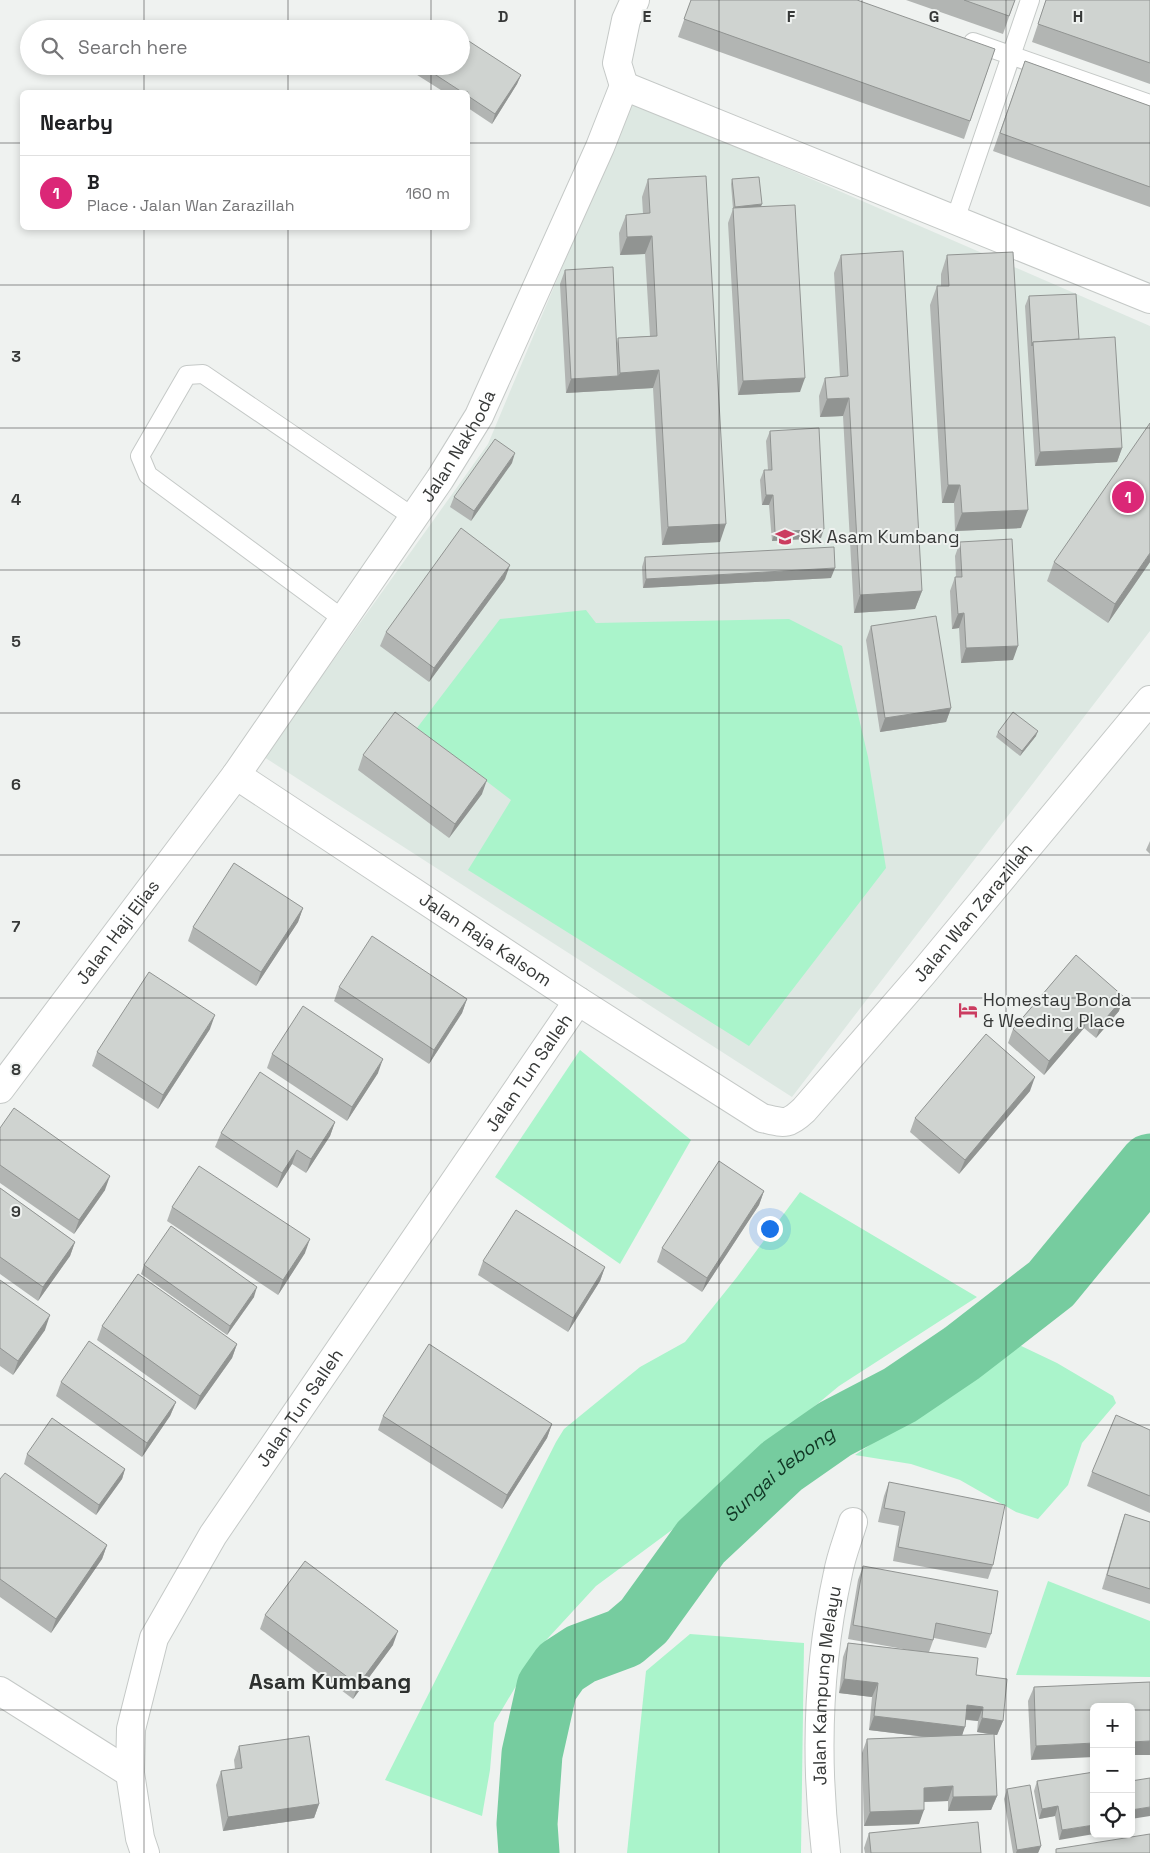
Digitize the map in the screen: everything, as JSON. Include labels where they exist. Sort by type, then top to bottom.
[{"type":"street","points":[[635,0],[626,20],[617,63],[624,86],[1150,299]]},
{"type":"street","name":"Jalan Nakhoda","points":[[236,775],[440,479],[479,416],[600,147],[624,86]]},
{"type":"street","name":"Jalan Wan Zarazillah","points":[[792,1121],[804,1110],[923,974],[1150,700]]},
{"type":"street","name":"Jalan Raja Kalsom","points":[[236,775],[578,1001],[762,1118],[778,1122],[792,1121]]},
{"type":"street","name":"Jalan Haji Elias","points":[[0,1089],[236,775]]},
{"type":"street","name":"Jalan Tun Salleh","points":[[145,1853],[140,1838],[130,1773],[131,1729],[154,1638],[213,1535],[578,1001]]},
{"type":"street","name":"Jalan Kampung Melayu","points":[[826,1853],[820,1779],[820,1708],[827,1636],[838,1572],[853,1522]]},
{"type":"street","points":[[0,1691],[130,1773]]},
{"type":"lane","points":[[955,220],[1030,0]]},
{"type":"lane","points":[[955,36],[1150,104]]},
{"type":"lane","points":[[343,619],[148,475],[140,456],[187,375],[203,374],[413,517]]},
{"type":"shaded area","name":"SK Asam Kumbang","points":[[632,101],[1150,326],[1150,631],[792,1097],[264,757],[488,444]]},
{"type":"green space","points":[[586,610],[596,623],[789,619],[842,646],[868,757],[886,868],[749,1046],[468,870],[511,800],[417,728],[500,619]]},
{"type":"green space","points":[[580,1050],[691,1140],[620,1264],[495,1177]]},
{"type":"green space","points":[[800,1192],[977,1297],[839,1386],[768,1445],[722,1493],[596,1586],[538,1649],[494,1723],[490,1770],[482,1816],[385,1780],[564,1429],[640,1367],[685,1342],[737,1277]]},
{"type":"green space","points":[[1015,1343],[1057,1363],[1113,1396],[1116,1403],[1082,1443],[1068,1485],[1038,1519],[1016,1512],[960,1480],[911,1464],[855,1455],[950,1391]]},
{"type":"green space","points":[[1048,1581],[1150,1621],[1150,1677],[1016,1675]]},
{"type":"green space","points":[[690,1634],[804,1643],[801,1853],[627,1853],[646,1671]]},
{"type":"building","points":[[691,0],[857,0],[995,49],[970,121],[684,19]]},
{"type":"building","points":[[964,0],[1015,0],[1009,16]]},
{"type":"building","points":[[1046,0],[1150,0],[1150,63],[1038,24]]},
{"type":"building","points":[[470,42],[521,75],[495,114],[470,97],[470,90],[459,90],[436,75],[470,75]]},
{"type":"building","points":[[1025,61],[1150,106],[1150,187],[1000,133]]},
{"type":"building","points":[[706,176],[726,524],[668,527],[659,370],[620,373],[618,338],[657,336],[652,236],[627,237],[626,215],[650,213],[648,179]]},
{"type":"building","points":[[759,177],[762,204],[735,207],[732,179]]},
{"type":"building","points":[[795,205],[805,378],[743,381],[733,208]]},
{"type":"building","points":[[903,251],[922,591],[860,595],[849,398],[827,399],[825,378],[848,376],[841,255]]},
{"type":"building","points":[[1013,252],[1028,510],[962,513],[960,485],[948,485],[937,286],[949,286],[947,255]]},
{"type":"building","points":[[613,267],[618,376],[571,379],[565,270]]},
{"type":"building","points":[[1076,294],[1079,339],[1033,342],[1032,346],[1029,296]]},
{"type":"building","points":[[1115,337],[1122,448],[1040,452],[1033,342]]},
{"type":"building","points":[[1150,423],[1150,553],[1115,604],[1054,562]]},
{"type":"building","points":[[819,428],[824,529],[775,532],[773,495],[766,495],[764,470],[772,470],[770,431]]},
{"type":"building","points":[[495,439],[515,453],[474,511],[454,497]]},
{"type":"building","points":[[461,528],[510,565],[434,668],[386,632]]},
{"type":"building","points":[[1012,539],[1018,646],[966,648],[964,613],[958,614],[955,577],[962,577],[960,542]]},
{"type":"building","points":[[834,547],[835,568],[646,579],[645,557]]},
{"type":"building","points":[[936,616],[951,708],[885,718],[871,626]]},
{"type":"building","points":[[395,712],[487,780],[455,824],[363,755]]},
{"type":"building","points":[[1013,712],[1038,731],[1022,751],[998,732]]},
{"type":"building","points":[[234,863],[303,908],[261,972],[193,927]]},
{"type":"building","points":[[372,936],[467,999],[434,1050],[339,987]]},
{"type":"building","points":[[1076,955],[1124,997],[1101,1024],[1089,1014],[1049,1061],[1013,1029]]},
{"type":"building","points":[[149,972],[215,1015],[163,1095],[97,1052]]},
{"type":"building","points":[[303,1006],[383,1059],[352,1107],[272,1054]]},
{"type":"building","points":[[986,1034],[1035,1077],[965,1160],[915,1118]]},
{"type":"building","points":[[260,1072],[335,1122],[311,1159],[297,1150],[282,1173],[221,1133]]},
{"type":"building","points":[[14,1108],[110,1176],[79,1220],[0,1165],[0,1128]]},
{"type":"building","points":[[719,1161],[764,1191],[707,1278],[662,1248]]},
{"type":"building","points":[[199,1166],[310,1239],[283,1280],[172,1207]]},
{"type":"building","points":[[0,1188],[75,1242],[43,1287],[0,1257]]},
{"type":"building","points":[[516,1210],[605,1267],[573,1318],[483,1261]]},
{"type":"building","points":[[171,1226],[257,1287],[230,1326],[144,1265]]},
{"type":"building","points":[[138,1274],[237,1344],[200,1396],[102,1326]]},
{"type":"building","points":[[0,1280],[50,1315],[18,1361],[0,1348]]},
{"type":"building","points":[[89,1341],[176,1402],[147,1443],[61,1382]]},
{"type":"building","points":[[429,1344],[552,1424],[507,1495],[383,1416]]},
{"type":"building","points":[[1116,1415],[1150,1430],[1150,1496],[1092,1472]]},
{"type":"building","points":[[52,1418],[125,1469],[99,1505],[27,1454]]},
{"type":"building","points":[[5,1473],[107,1545],[56,1619],[0,1579],[0,1479]]},
{"type":"building","points":[[889,1482],[1005,1505],[993,1565],[898,1547],[905,1512],[884,1508]]},
{"type":"building","points":[[1125,1514],[1150,1522],[1150,1589],[1107,1575]]},
{"type":"building","points":[[305,1561],[398,1631],[358,1685],[265,1615]]},
{"type":"building","points":[[863,1566],[998,1591],[991,1634],[936,1623],[933,1640],[853,1625]]},
{"type":"building","points":[[848,1643],[978,1658],[976,1675],[1007,1679],[1003,1721],[982,1718],[983,1707],[967,1705],[965,1727],[874,1716],[878,1683],[844,1679]]},
{"type":"building","points":[[1150,1682],[1150,1741],[1135,1742],[1135,1703],[1090,1703],[1090,1743],[1036,1746],[1034,1687]]},
{"type":"building","points":[[994,1734],[997,1796],[953,1797],[953,1786],[924,1788],[924,1810],[870,1812],[867,1739]]},
{"type":"building","points":[[309,1736],[319,1804],[228,1817],[221,1771],[242,1768],[239,1746]]},
{"type":"building","points":[[1090,1773],[1090,1826],[1062,1830],[1058,1806],[1042,1809],[1037,1781]]},
{"type":"building","points":[[1150,1778],[1150,1807],[1135,1809],[1135,1780]]},
{"type":"building","points":[[1030,1785],[1041,1846],[1017,1850],[1007,1789]]},
{"type":"building","points":[[978,1822],[981,1853],[871,1853],[869,1833]]},
{"type":"building","points":[[1150,1834],[1150,1853],[1056,1853],[1056,1849],[1135,1838],[1135,1836]]},
{"type":"waterway","name":"Sungai Jebong","points":[[529,1853],[527,1824],[532,1754],[547,1687],[561,1667],[581,1654],[624,1638],[644,1621],[701,1542],[782,1466],[835,1429],[900,1395],[962,1353],[1051,1284],[1150,1164]]},
{"type":"place","name":"B","points":[[1128,497]]},
{"type":"place","name":"SK Asam Kumbang","points":[[785,537]]},
{"type":"place","name":"Homestay Bonda & Weeding Place","points":[[968,1010]]},
{"type":"district","name":"Asam Kumbang","points":[[330,1681]]}]
